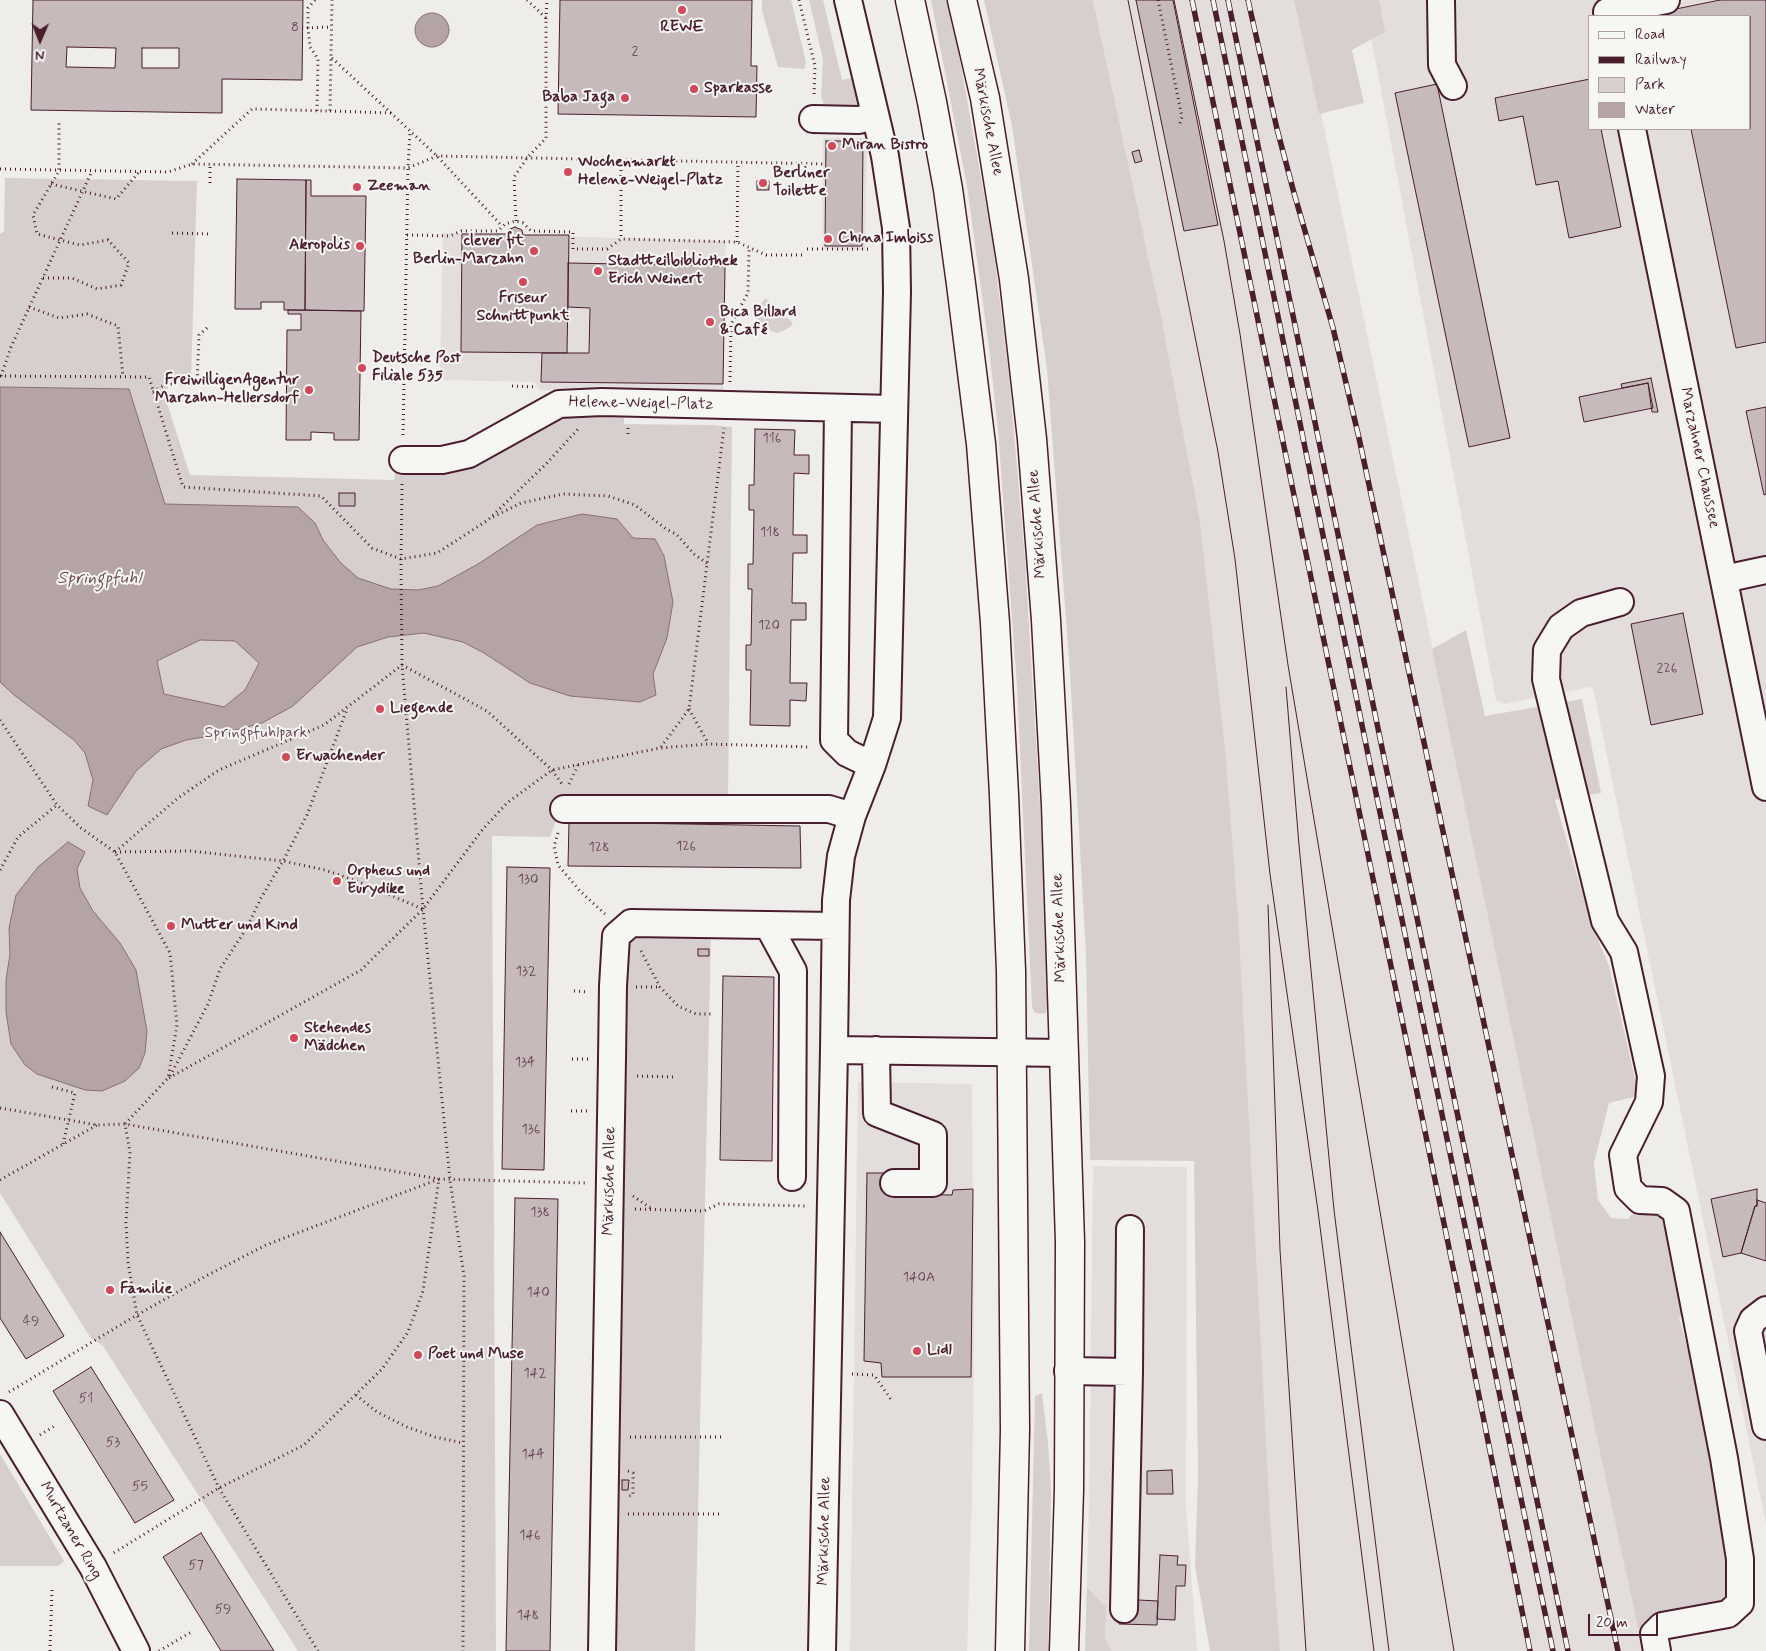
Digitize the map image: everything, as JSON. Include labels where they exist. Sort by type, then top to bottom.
[{"type":"main road","points":[[910,0],[932,102],[948,190],[981,444],[995,623],[1003,776],[1013,1052],[1015,1430],[1010,1651]]},
{"type":"main road","name":"Märkische Allee","points":[[962,0],[985,98],[1013,269],[1032,439],[1046,620],[1055,786],[1070,1242],[1069,1490],[1064,1651]]},
{"type":"street","points":[[848,0],[885,156],[896,228],[897,292],[894,409]]},
{"type":"street","points":[[1441,0],[1442,65],[1453,86]]},
{"type":"street","points":[[1607,10],[1666,0]]},
{"type":"street","points":[[813,119],[859,120],[875,116]]},
{"type":"street","name":"Marzahner Chaussee","points":[[1632,130],[1766,787]]},
{"type":"street","name":"Helene-Weigel-Platz","points":[[403,460],[442,460],[469,454],[559,404],[602,402],[727,414],[838,408],[894,409]]},
{"type":"street","points":[[838,408],[834,740],[847,753],[872,764]]},
{"type":"street","name":"Märkische Allee","points":[[822,1651],[835,926],[838,873],[852,816],[887,718],[894,409]]},
{"type":"street","points":[[1724,579],[1766,570]]},
{"type":"street","points":[[1620,602],[1581,613],[1561,627],[1547,650],[1546,680],[1605,921],[1624,952],[1651,1076],[1649,1102],[1623,1155],[1628,1188],[1640,1200],[1662,1201],[1676,1211],[1724,1458],[1740,1559],[1740,1603],[1728,1614],[1662,1626],[1654,1634],[1657,1651]]},
{"type":"street","points":[[564,809],[829,810],[852,816]]},
{"type":"street","points":[[768,925],[793,971],[792,1178]]},
{"type":"street","points":[[626,926],[835,926]]},
{"type":"street","name":"Märkische Allee","points":[[602,1651],[613,986],[616,936],[626,926]]},
{"type":"street","points":[[834,1050],[1064,1053]]},
{"type":"street","points":[[876,1050],[877,1112],[933,1135],[933,1183],[894,1183]]},
{"type":"street","points":[[1124,1609],[1130,1229]]},
{"type":"street","points":[[1766,1310],[1753,1320],[1748,1331],[1766,1426]]},
{"type":"street","points":[[1068,1371],[1129,1372]]},
{"type":"street","name":"Murtzaner Ring","points":[[3,1404],[93,1567],[136,1651]]},
{"type":"path","points":[[315,0],[308,8],[308,28],[310,47],[318,59],[317,110]]},
{"type":"path","points":[[330,111],[332,0]]},
{"type":"path","points":[[527,0],[546,20]]},
{"type":"path","points":[[516,221],[514,177],[527,158],[546,138],[547,0]]},
{"type":"path","points":[[799,0],[815,66],[813,119]]},
{"type":"path","points":[[1158,0],[1182,117],[1180,126]]},
{"type":"path","points":[[302,28],[332,27]]},
{"type":"path","points":[[331,57],[437,156],[502,226]]},
{"type":"path","points":[[192,164],[252,109],[391,113]]},
{"type":"path","points":[[43,278],[72,278],[97,289],[121,285],[129,263],[108,240],[80,245],[37,234],[33,215],[59,171],[59,120]]},
{"type":"path","points":[[410,131],[401,559],[402,665],[423,909],[450,1180],[464,1276],[463,1651]]},
{"type":"path","points":[[0,169],[168,172],[192,164],[408,168],[437,156],[825,164]]},
{"type":"path","points":[[621,160],[621,239]]},
{"type":"path","points":[[737,242],[738,162]]},
{"type":"path","points":[[210,164],[210,183]]},
{"type":"path","points":[[92,171],[11,347],[0,376],[149,377],[183,487],[321,496],[372,548],[401,559],[437,553],[488,520],[521,503],[563,494],[608,496],[635,505],[666,529],[676,534],[694,554],[708,564]]},
{"type":"path","points":[[51,184],[116,199],[140,171]]},
{"type":"path","points":[[407,236],[450,236],[460,231],[498,231],[508,222],[516,221],[523,223],[531,231],[573,232],[573,248],[607,249],[621,239],[737,242],[766,255],[806,255]]},
{"type":"path","points":[[172,233],[209,234]]},
{"type":"path","points":[[660,748],[689,709],[727,414],[731,324],[748,293],[749,248]]},
{"type":"path","points":[[806,249],[875,249]]},
{"type":"path","points":[[29,307],[59,318],[87,314],[118,326],[123,377]]},
{"type":"path","points":[[153,392],[166,384],[197,384],[199,335],[208,327]]},
{"type":"path","points":[[512,386],[545,387]]},
{"type":"path","points":[[488,520],[546,464],[602,402]]},
{"type":"path","points":[[115,852],[178,798],[219,770],[324,725],[402,665]]},
{"type":"path","points":[[402,665],[487,711],[552,770],[567,792],[578,764]]},
{"type":"path","points":[[125,1124],[168,1078],[208,1004],[220,970],[246,928],[260,898],[283,861],[307,815],[347,707]]},
{"type":"path","points":[[689,709],[708,744]]},
{"type":"path","points":[[0,720],[57,805],[81,828],[115,852],[170,953],[177,1025],[168,1078]]},
{"type":"path","points":[[168,1078],[361,970],[423,909],[483,829],[507,803],[552,770],[660,748],[708,744],[816,747]]},
{"type":"path","points":[[0,870],[18,837],[57,805]]},
{"type":"path","points":[[564,809],[554,846],[558,865],[580,891],[626,926],[660,987],[678,1006],[696,1014],[710,1014]]},
{"type":"path","points":[[115,852],[190,851],[283,861],[325,870],[423,909]]},
{"type":"path","points":[[635,1076],[677,1077]]},
{"type":"path","points":[[52,1087],[75,1094],[63,1144]]},
{"type":"path","points":[[0,1108],[96,1125],[125,1124],[439,1179],[610,1196],[704,1211],[719,1204],[814,1206]]},
{"type":"path","points":[[125,1124],[130,1152],[126,1223],[128,1262],[136,1315],[219,1488],[318,1651]]},
{"type":"path","points":[[0,1180],[96,1125]]},
{"type":"path","points":[[3,1404],[136,1315],[204,1276],[266,1245],[439,1179]]},
{"type":"path","points":[[108,1557],[219,1488],[304,1445],[382,1370],[408,1332],[422,1291],[439,1179]]},
{"type":"path","points":[[856,1374],[874,1374],[892,1401]]},
{"type":"path","points":[[356,1395],[377,1412],[407,1427],[435,1437],[464,1443]]},
{"type":"path","points":[[39,1436],[56,1425]]},
{"type":"path","points":[[606,1436],[725,1437]]},
{"type":"path","points":[[625,1514],[723,1514]]},
{"type":"path","points":[[50,1651],[52,1589]]},
{"type":"path","points":[[159,1651],[193,1631]]},
{"type":"shaded area","points":[[1093,0],[1296,0],[1643,1651],[1280,1651],[1270,1517],[1225,748],[1200,520],[1160,311]]},
{"type":"shaded area","points":[[1364,0],[1766,0],[1766,1524],[1593,688],[1590,687],[1504,704],[1496,700]]},
{"type":"shaded area","points":[[823,138],[867,138],[865,250],[822,249]]},
{"type":"shaded area","points":[[443,233],[726,241],[723,393],[540,390],[534,382],[440,380]]},
{"type":"shaded area","points":[[858,1082],[972,1084],[974,1345],[972,1499],[967,1651],[850,1651]]},
{"type":"shaded area","points":[[1093,1166],[1187,1167],[1186,1506],[1197,1651],[1085,1651],[1089,1505]]},
{"type":"green space","points":[[762,0],[791,0],[806,62],[804,69],[778,67],[762,11]]},
{"type":"green space","points":[[809,0],[823,0],[842,80],[858,77],[864,107],[827,108],[824,105],[821,96],[823,60]]},
{"type":"green space","points":[[931,0],[948,0],[953,21],[993,245],[1009,376],[1025,559],[1043,856],[1048,998],[1046,1013],[1040,1014],[1034,1012],[1032,1007],[1017,686],[998,430],[967,186]]},
{"type":"green space","points":[[984,0],[1093,0],[1160,311],[1200,520],[1225,748],[1238,916],[1270,1517],[1280,1651],[1210,1651],[1195,1566],[1198,1477],[1194,1161],[1090,1160],[1086,955],[1070,673],[1047,369],[1012,126]]},
{"type":"green space","points":[[1294,0],[1379,0],[1385,32],[1352,50],[1364,103],[1319,114]]},
{"type":"green space","name":"Springpfuhlpark","points":[[5,178],[197,181],[191,380],[168,380],[167,403],[190,475],[394,480],[396,468],[584,414],[624,414],[624,424],[732,427],[728,800],[565,796],[550,837],[492,836],[496,1651],[298,1651],[103,1346],[90,1337],[0,1193],[0,234],[4,231]]},
{"type":"green space","points":[[765,298],[793,323],[790,327],[776,333],[763,327],[758,319],[757,310]]},
{"type":"green space","points":[[1466,630],[1485,716],[1582,699],[1601,793],[1555,800],[1591,923],[1609,966],[1639,1096],[1609,1103],[1594,1163],[1598,1200],[1611,1218],[1628,1219],[1638,1207],[1657,1215],[1672,1230],[1689,1314],[1679,1317],[1718,1459],[1730,1586],[1721,1602],[1648,1651],[1643,1651],[1602,1462],[1432,649]]},
{"type":"green space","points":[[711,933],[695,1651],[612,1651],[625,953],[631,942],[643,934]]},
{"type":"green space","points":[[1042,1393],[1051,1491],[1048,1651],[1029,1651],[1035,1396]]},
{"type":"green space","points":[[0,1454],[64,1561],[58,1566],[0,1566]]},
{"type":"green space","points":[[1087,1587],[1106,1607],[1105,1637],[1111,1651],[1085,1651]]},
{"type":"water","points":[[432,13],[439,14],[444,18],[448,23],[448,37],[444,42],[439,46],[432,47],[425,46],[420,42],[416,37],[415,30],[416,23],[420,18],[425,14]]},
{"type":"water","name":"Springpfuhl","points":[[0,387],[129,389],[165,504],[298,507],[315,523],[323,540],[340,562],[358,578],[391,589],[418,590],[438,586],[478,564],[537,525],[582,514],[617,519],[633,538],[655,539],[664,556],[673,602],[667,638],[653,674],[656,695],[640,702],[570,696],[530,683],[484,653],[463,642],[424,633],[388,637],[357,647],[293,706],[262,723],[216,735],[186,740],[161,749],[136,771],[107,815],[88,806],[93,780],[85,753],[74,740],[14,695],[0,682]],"holes":[[[200,640],[235,641],[259,663],[245,690],[224,707],[164,694],[157,661]]]},
{"type":"water","points":[[68,842],[85,852],[77,869],[80,888],[93,911],[120,943],[136,970],[147,1031],[145,1053],[139,1068],[125,1081],[102,1091],[85,1090],[37,1074],[25,1065],[11,1044],[6,1012],[6,980],[10,954],[9,928],[16,895],[38,867]]},
{"type":"building","points":[[33,0],[303,0],[302,80],[222,79],[222,113],[31,110]],"holes":[[[67,47],[116,48],[115,68],[66,67]],[[142,48],[179,48],[179,68],[142,68]]]},
{"type":"building","points":[[560,0],[752,0],[751,66],[757,66],[756,117],[558,114]]},
{"type":"building","points":[[1136,0],[1173,0],[1218,225],[1184,231]]},
{"type":"building","points":[[1720,0],[1766,0],[1766,342],[1736,348],[1691,130],[1751,130],[1751,15],[1667,15],[1666,11]]},
{"type":"building","points":[[1588,79],[1588,130],[1601,130],[1621,227],[1569,238],[1558,181],[1536,185],[1523,116],[1499,121],[1495,98]]},
{"type":"building","points":[[1437,84],[1510,438],[1469,447],[1395,93]]},
{"type":"building","points":[[826,141],[863,141],[862,246],[825,246]]},
{"type":"building","points":[[1139,150],[1142,161],[1135,163],[1132,152]]},
{"type":"building","points":[[237,179],[306,180],[305,310],[284,310],[284,302],[261,302],[261,309],[235,309]]},
{"type":"building","points":[[306,180],[311,180],[311,196],[366,196],[364,311],[305,310]]},
{"type":"building","name":"Berliner Toilette","points":[[757,181],[769,181],[769,190],[757,190]]},
{"type":"building","points":[[515,227],[522,230],[523,235],[569,235],[567,353],[461,352],[462,234],[506,234],[508,230]]},
{"type":"building","points":[[568,263],[725,266],[723,384],[541,382],[542,353],[589,353],[590,308],[568,307]]},
{"type":"building","points":[[288,310],[361,311],[359,440],[334,440],[334,433],[311,432],[311,440],[286,440],[287,330],[301,330],[301,314],[288,314]]},
{"type":"building","points":[[1651,378],[1658,412],[1652,412],[1648,383],[1622,388],[1621,384]]},
{"type":"building","points":[[1648,383],[1653,408],[1584,422],[1579,397]]},
{"type":"building","points":[[1766,407],[1766,494],[1764,495],[1746,411]]},
{"type":"building","points":[[755,429],[795,430],[794,455],[809,455],[809,474],[794,473],[793,535],[807,535],[807,553],[793,553],[792,603],[806,603],[806,620],[791,620],[790,683],[807,683],[806,701],[790,700],[790,726],[750,725],[751,670],[746,670],[746,645],[751,645],[752,589],[748,589],[748,564],[753,564],[754,510],[749,510],[749,485],[754,485]]},
{"type":"building","points":[[339,493],[355,493],[355,506],[339,506]]},
{"type":"building","points":[[1683,613],[1703,714],[1651,725],[1631,624]]},
{"type":"building","points":[[569,822],[800,826],[801,868],[568,866]]},
{"type":"building","points":[[507,867],[550,868],[544,1170],[502,1169]]},
{"type":"building","points":[[698,949],[709,949],[709,956],[698,956]]},
{"type":"building","points":[[723,976],[774,977],[772,1161],[720,1160]]},
{"type":"building","points":[[867,1173],[893,1173],[893,1194],[952,1195],[953,1190],[973,1189],[971,1377],[882,1377],[881,1363],[864,1361]]},
{"type":"building","points":[[1757,1189],[1757,1206],[1755,1206],[1741,1253],[1723,1257],[1711,1199]]},
{"type":"building","points":[[515,1198],[558,1199],[550,1651],[506,1651]]},
{"type":"building","points":[[1757,1200],[1766,1203],[1766,1261],[1741,1253],[1755,1206],[1757,1206]]},
{"type":"building","points":[[0,1232],[64,1336],[26,1359],[0,1318]]},
{"type":"building","points":[[91,1367],[174,1500],[135,1523],[53,1391]]},
{"type":"building","points":[[1172,1470],[1173,1494],[1147,1494],[1147,1471]]},
{"type":"building","points":[[622,1480],[629,1480],[628,1490],[622,1490]]},
{"type":"building","points":[[201,1533],[274,1651],[221,1651],[163,1557]]},
{"type":"building","points":[[1160,1555],[1178,1556],[1177,1565],[1186,1565],[1185,1586],[1176,1586],[1175,1620],[1157,1619]]},
{"type":"building","points":[[1119,1599],[1158,1601],[1157,1625],[1119,1624]]},
{"type":"tram line","points":[[1128,0],[1218,452],[1235,559],[1270,874],[1318,1211],[1374,1651]]},
{"type":"tram line","points":[[1174,0],[1224,241],[1240,334],[1288,665],[1454,1651]]},
{"type":"tram line","points":[[1286,687],[1334,1210],[1389,1651]]},
{"type":"tram line","points":[[1268,905],[1280,1250],[1306,1651]]},
{"type":"railway","points":[[1192,0],[1461,1306],[1530,1651]]},
{"type":"railway","points":[[1213,0],[1553,1651]]},
{"type":"railway","points":[[1228,0],[1568,1651]]},
{"type":"railway","points":[[1248,0],[1277,129],[1333,328],[1359,438],[1618,1651]]},
{"type":"place","name":"REWE","points":[[682,10]]},
{"type":"place","name":"Sparkasse","points":[[694,89]]},
{"type":"place","name":"Baba Jaga","points":[[625,98]]},
{"type":"place","name":"Miran Bistro","points":[[832,146]]},
{"type":"place","name":"Wochenmarkt Helene-Weigel-Platz","points":[[568,172]]},
{"type":"place","name":"Berliner Toilette","points":[[763,183]]},
{"type":"place","name":"Zeeman","points":[[357,187]]},
{"type":"place","name":"China Imbiss","points":[[828,239]]},
{"type":"place","name":"Akropolis","points":[[360,246]]},
{"type":"place","name":"clever fit Berlin-Marzahn","points":[[534,251]]},
{"type":"place","name":"Stadtteilbibliothek Erich Weinert","points":[[598,271]]},
{"type":"place","name":"Friseur Schnittpunkt","points":[[523,282]]},
{"type":"place","name":"Bica Billard & Café","points":[[710,322]]},
{"type":"place","name":"Deutsche Post Filiale 535","points":[[362,368]]},
{"type":"place","name":"FreiwilligenAgentur Marzahn-Hellersdorf","points":[[309,390]]},
{"type":"place","name":"Liegende","points":[[380,709]]},
{"type":"place","name":"Erwachender","points":[[286,757]]},
{"type":"place","name":"Orpheus und Eurydike","points":[[337,881]]},
{"type":"place","name":"Mutter und Kind","points":[[171,926]]},
{"type":"place","name":"Stehendes Mädchen","points":[[294,1038]]},
{"type":"place","name":"Familie","points":[[110,1290]]},
{"type":"place","name":"Lidl","points":[[917,1351]]},
{"type":"place","name":"Poet und Muse","points":[[418,1355]]}]
